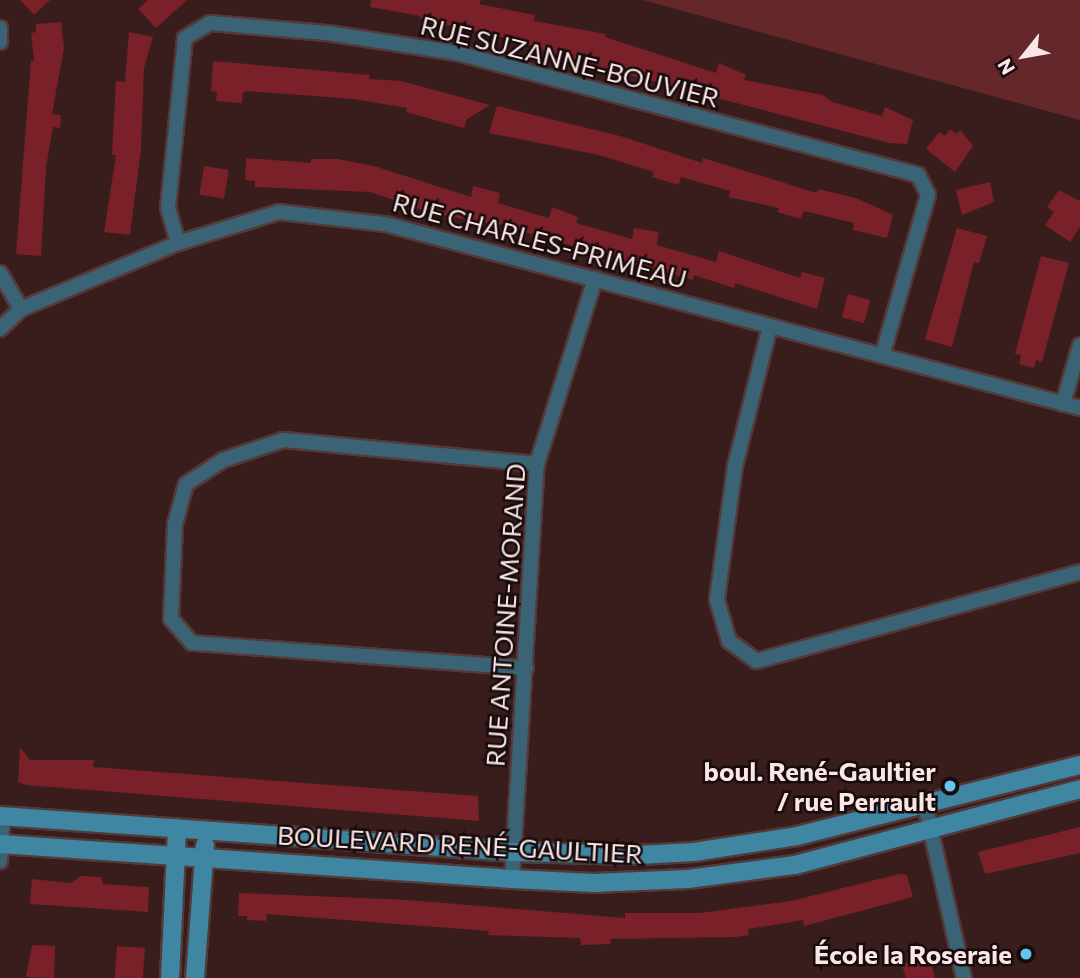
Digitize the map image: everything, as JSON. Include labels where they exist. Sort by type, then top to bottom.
[{"type":"street","name":"RUE SUZANNE-BOUVIER","points":[[178,243],[168,208],[185,38],[210,23],[327,33],[457,53],[918,175],[928,195],[882,356]]},
{"type":"street","points":[[0,28],[0,42]]},
{"type":"street","name":"RUE CHARLES-PRIMEAU","points":[[0,329],[21,309],[178,243],[279,212],[385,224],[1080,408]]},
{"type":"street","points":[[0,273],[21,309]]},
{"type":"street","name":"RUE ANTOINE-MORAND","points":[[512,879],[537,464],[595,279]]},
{"type":"street","points":[[770,326],[733,479],[718,600],[729,640],[757,661],[1080,572]]},
{"type":"street","points":[[1063,404],[1080,345]]},
{"type":"street","points":[[526,668],[192,643],[171,619],[175,524],[186,484],[223,460],[283,440],[537,464]]},
{"type":"street","name":"BOULEVARD RENÉ-GAULTIER","points":[[2,816],[577,856],[694,852],[797,836],[1080,765]]},
{"type":"street","name":"BOULEVARD RENÉ-GAULTIER","points":[[0,850],[176,854],[593,883],[688,879],[795,865],[932,831],[1080,789]]},
{"type":"street","points":[[925,804],[964,978]]},
{"type":"street","points":[[0,850],[2,816]]},
{"type":"street","points":[[170,978],[177,828]]},
{"type":"street","points":[[195,978],[206,831]]},
{"type":"shaded area","points":[[643,0],[1080,0],[1080,120]]},
{"type":"building","points":[[20,0],[50,0],[34,15]]},
{"type":"building","points":[[148,0],[187,0],[156,28],[138,9]]},
{"type":"building","points":[[371,0],[481,0],[479,4],[535,15],[534,21],[606,34],[605,37],[716,73],[719,63],[746,75],[744,80],[823,95],[832,102],[882,116],[885,107],[913,120],[907,144],[889,143],[575,61],[514,40],[420,19],[421,16],[370,7]]},
{"type":"building","points":[[61,22],[64,48],[52,114],[61,115],[60,128],[53,127],[46,167],[41,256],[16,254],[31,60],[34,61],[31,33],[36,32],[36,24]]},
{"type":"building","points":[[129,32],[153,37],[144,68],[141,149],[130,235],[104,232],[116,155],[112,155],[116,81],[125,82]]},
{"type":"building","points":[[213,61],[370,75],[369,79],[401,81],[490,105],[467,119],[464,128],[406,112],[407,108],[353,99],[249,91],[243,92],[242,103],[216,101],[217,92],[211,91]]},
{"type":"building","points":[[497,106],[624,137],[702,163],[703,158],[817,193],[818,189],[856,198],[893,215],[887,238],[853,230],[854,223],[804,211],[801,219],[777,212],[779,208],[729,197],[730,191],[681,177],[679,185],[652,177],[654,172],[599,155],[489,133]]},
{"type":"building","points":[[950,129],[957,134],[960,130],[973,146],[955,172],[926,149],[939,132],[945,136]]},
{"type":"building","points":[[246,158],[311,163],[311,159],[337,159],[374,166],[471,197],[473,186],[500,193],[498,203],[549,218],[552,207],[578,217],[576,223],[632,239],[634,228],[659,232],[657,245],[716,262],[719,251],[800,278],[802,272],[825,278],[817,309],[735,283],[734,288],[694,275],[693,280],[502,226],[431,213],[370,192],[255,187],[255,181],[245,180]]},
{"type":"building","points":[[204,166],[229,170],[224,199],[199,195]]},
{"type":"building","points":[[990,182],[994,202],[962,215],[956,190]]},
{"type":"building","points":[[1059,190],[1080,201],[1080,227],[1070,242],[1045,225],[1054,212],[1047,207]]},
{"type":"building","points":[[957,228],[987,236],[979,263],[974,262],[952,347],[925,339]]},
{"type":"building","points":[[1041,256],[1069,263],[1042,362],[1036,360],[1034,368],[1019,364],[1021,355],[1015,354]]},
{"type":"building","points":[[848,294],[870,300],[864,323],[842,317]]},
{"type":"building","points":[[20,747],[30,760],[94,760],[93,767],[478,796],[479,821],[26,785],[18,782]]},
{"type":"building","points":[[1080,827],[1080,853],[985,874],[978,852]]},
{"type":"building","points":[[899,874],[907,875],[913,897],[804,926],[803,920],[748,929],[749,935],[735,937],[610,939],[611,944],[581,945],[580,938],[488,935],[489,931],[267,914],[266,921],[247,920],[247,916],[238,916],[239,893],[408,900],[625,918],[625,913],[700,913],[791,901]]},
{"type":"building","points":[[81,876],[101,877],[103,884],[149,887],[148,912],[30,904],[32,879],[71,883]]},
{"type":"building","points":[[32,945],[55,946],[54,978],[26,977]]},
{"type":"building","points":[[117,946],[145,948],[143,978],[115,978]]},
{"type":"building","points":[[929,955],[935,978],[906,978],[902,965]]},
{"type":"place","name":"boul. René-Gaultier / rue Perrault","points":[[950,786]]},
{"type":"place","name":"École la Roseraie","points":[[1026,954]]}]
